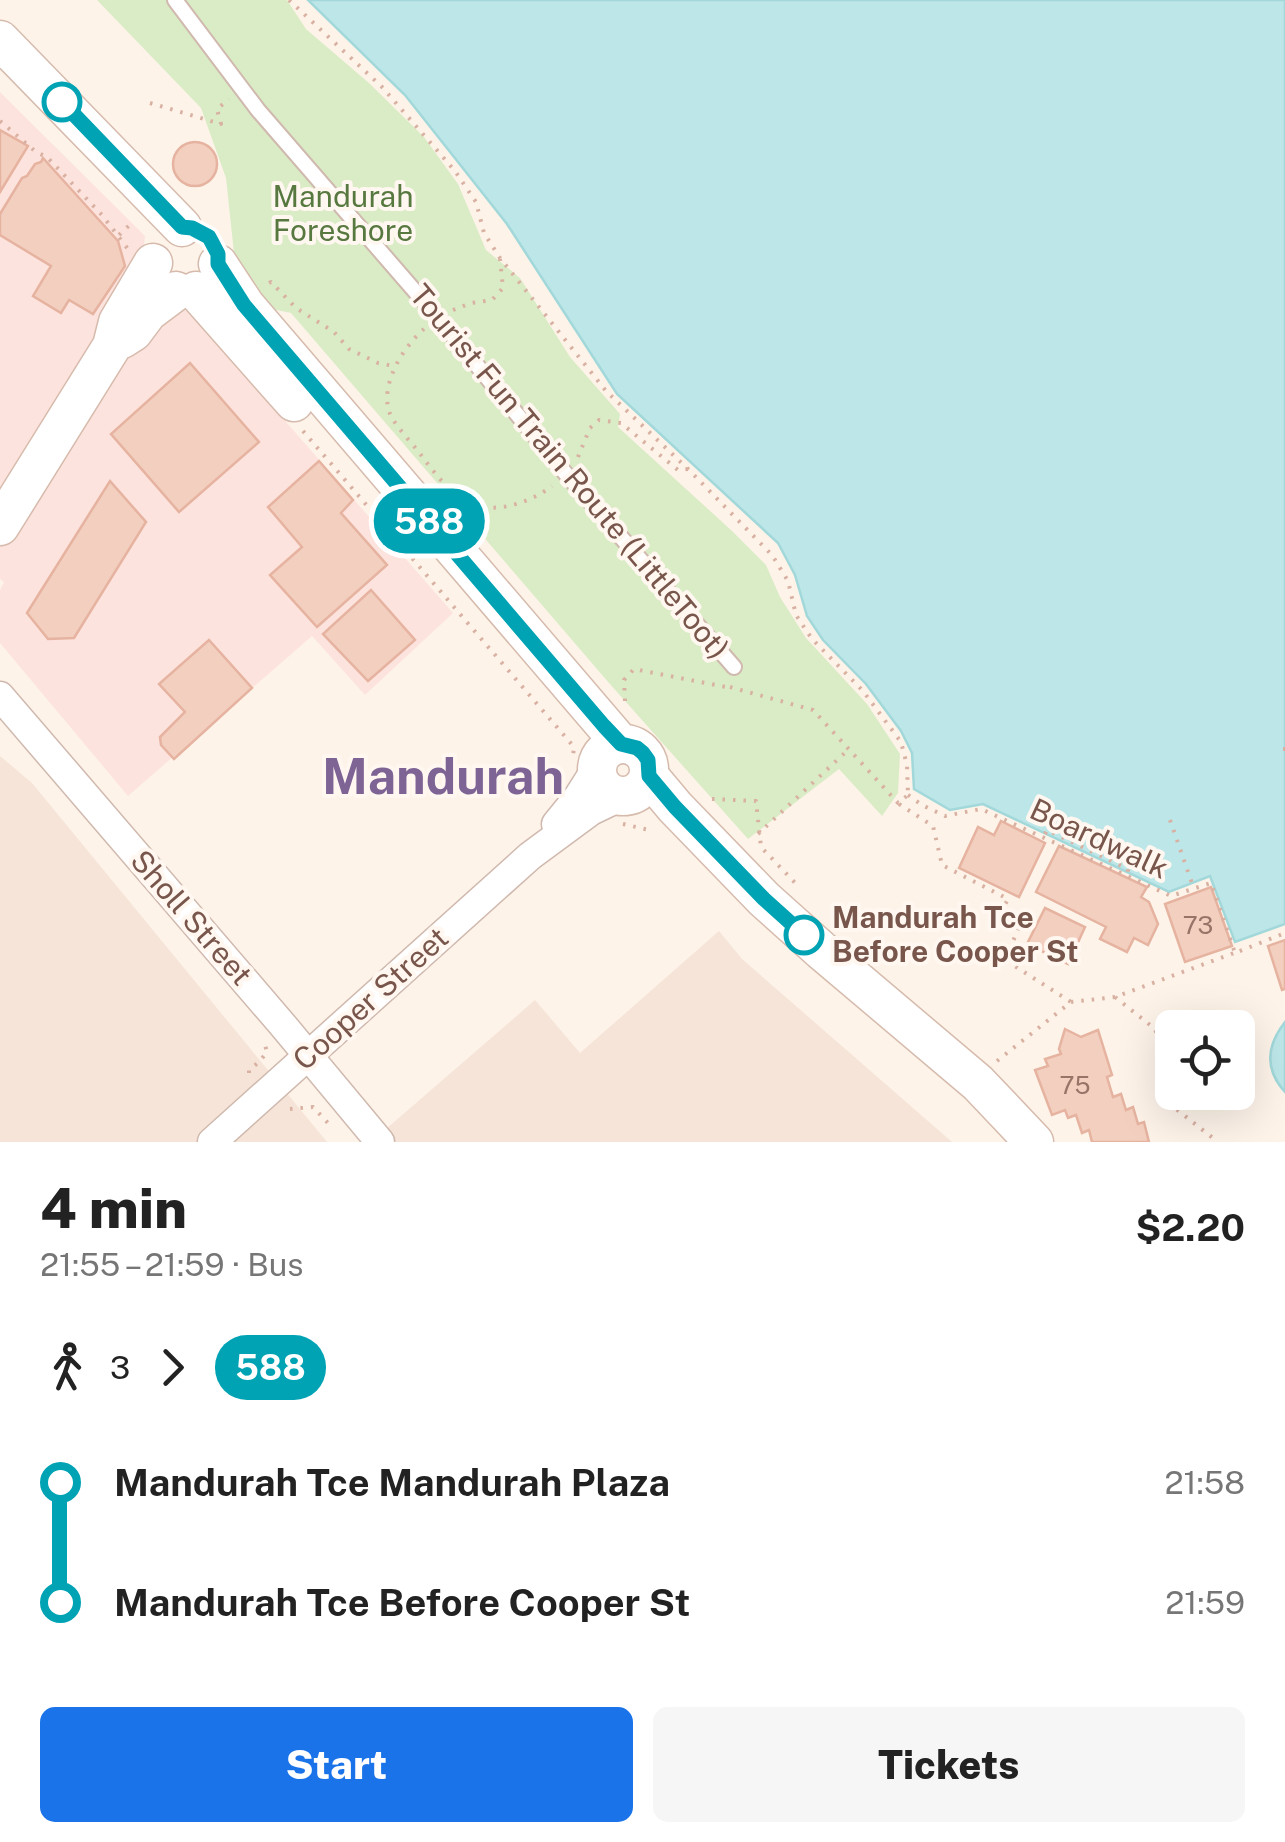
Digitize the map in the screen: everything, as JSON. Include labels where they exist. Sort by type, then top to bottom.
[{"type":"street","points":[[0,40],[174,262]]},
{"type":"street","points":[[0,67],[100,171],[174,262],[244,305],[614,769],[746,918],[1003,1142]]},
{"type":"street","points":[[0,526],[112,346],[133,332],[148,312],[174,262]]},
{"type":"street","name":"Sholl Street","points":[[0,696],[380,1142]]},
{"type":"street","points":[[614,769],[675,807],[764,899],[978,1083],[1034,1142]]},
{"type":"street","name":"Cooper Street","points":[[212,1142],[530,856],[591,811],[614,769]]},
{"type":"lane","name":"Tourist Fun Train Route (LittleToot)","points":[[175,0],[258,110],[734,667]]},
{"type":"path","points":[[289,0],[382,87],[455,171],[476,202],[484,233],[500,258],[606,391],[688,469]]},
{"type":"path","points":[[150,104],[221,124],[216,109],[230,98]]},
{"type":"path","points":[[0,121],[36,152],[47,156],[102,214],[174,262]]},
{"type":"path","points":[[500,258],[503,288],[492,300],[470,303],[439,319],[410,341],[394,366],[388,395],[390,415],[429,466],[468,503],[515,504],[536,498],[566,474],[577,460],[590,428],[599,420],[621,423],[678,470],[688,469]]},
{"type":"path","points":[[271,282],[296,308],[334,332],[349,349],[394,366]]},
{"type":"path","points":[[292,419],[614,769]]},
{"type":"path","name":"Boardwalk","points":[[688,469],[772,555],[788,581],[796,615],[812,639],[863,691],[901,742],[908,795],[944,816],[981,810],[1171,896],[1211,883],[1235,953]]},
{"type":"path","points":[[624,680],[634,668],[731,688]]},
{"type":"path","points":[[758,834],[850,748]]},
{"type":"path","points":[[706,798],[756,801],[761,847]]},
{"type":"path","points":[[898,803],[933,826],[942,865],[1008,899],[999,916],[1020,926],[1004,960]]},
{"type":"path","points":[[1170,820],[1194,889]]},
{"type":"path","points":[[1045,834],[1047,830],[1128,869],[1128,873]]},
{"type":"path","points":[[978,1083],[992,1065],[1072,1002],[1115,997],[1285,933]]},
{"type":"path","points":[[980,944],[1072,1002]]},
{"type":"path","points":[[1115,997],[1155,1028],[1171,1105],[1218,1142]]},
{"type":"path","points":[[260,1098],[274,1116],[293,1108],[314,1108],[334,1130]]},
{"type":"shaded area","points":[[0,92],[145,236],[142,265],[155,296],[190,312],[453,613],[365,695],[312,636],[128,796],[0,643],[0,590],[4,582],[0,579]]},
{"type":"shaded area","points":[[0,756],[32,783],[327,1142],[0,1142]]},
{"type":"shaded area","points":[[719,931],[742,959],[952,1142],[371,1142],[535,1000],[580,1053]]},
{"type":"green space","name":"Mandurah Foreshore","points":[[97,0],[287,0],[306,29],[424,137],[458,184],[486,250],[520,278],[570,357],[620,414],[618,427],[766,565],[780,597],[806,638],[867,704],[900,754],[898,793],[882,816],[839,769],[748,839],[291,313],[253,305],[236,272],[226,178],[201,108]]},
{"type":"water","points":[[308,0],[1285,0],[1285,924],[1235,942],[1210,876],[1169,892],[983,804],[950,810],[914,789],[912,753],[901,731],[807,616],[795,575],[778,543],[617,394],[507,224],[405,95]]},
{"type":"water","points":[[1285,1022],[1285,1092],[1274,1075],[1270,1057],[1274,1039]]},
{"type":"building","points":[[0,130],[28,146],[0,192]]},
{"type":"building","points":[[195,142],[211,148],[217,164],[211,180],[195,186],[179,180],[173,164],[179,148]]},
{"type":"building","points":[[43,158],[118,241],[125,266],[93,314],[69,300],[61,313],[33,296],[51,266],[0,235],[0,214],[22,178]]},
{"type":"building","points":[[190,363],[259,442],[179,512],[111,434]]},
{"type":"building","points":[[319,461],[353,500],[341,513],[387,565],[317,627],[270,575],[302,547],[268,507]]},
{"type":"building","points":[[110,481],[146,522],[74,638],[48,639],[27,613]]},
{"type":"building","points":[[371,590],[415,640],[368,681],[323,634]]},
{"type":"building","points":[[209,640],[252,688],[174,759],[161,745],[160,737],[185,712],[159,684]]},
{"type":"building","points":[[1001,821],[1045,843],[1019,897],[959,868],[978,827],[994,835]]},
{"type":"building","points":[[1059,846],[1147,887],[1141,897],[1149,902],[1158,924],[1148,945],[1134,938],[1127,952],[1100,939],[1106,927],[1036,892]]},
{"type":"building","points":[[1211,887],[1232,946],[1185,962],[1165,904]]},
{"type":"building","points":[[1045,908],[1085,927],[1068,964],[1027,944]]},
{"type":"building","points":[[1285,940],[1285,989],[1282,990],[1268,946]]},
{"type":"building","points":[[1065,1029],[1081,1037],[1098,1030],[1112,1075],[1107,1077],[1113,1097],[1121,1094],[1126,1110],[1133,1107],[1138,1124],[1144,1122],[1149,1142],[1092,1142],[1089,1130],[1082,1133],[1076,1115],[1068,1118],[1065,1110],[1052,1115],[1035,1070],[1048,1066],[1045,1059],[1061,1054]]},
{"type":"bus line","name":"588","points":[[62,102],[182,227],[209,237],[218,254],[218,264],[244,305],[604,726],[621,744],[629,744],[643,753],[648,760],[649,776],[675,807],[804,935]]},
{"type":"place","name":"Mandurah Tce Before Cooper St","points":[[804,935]]},
{"type":"district","name":"Mandurah","points":[[443,776]]}]
